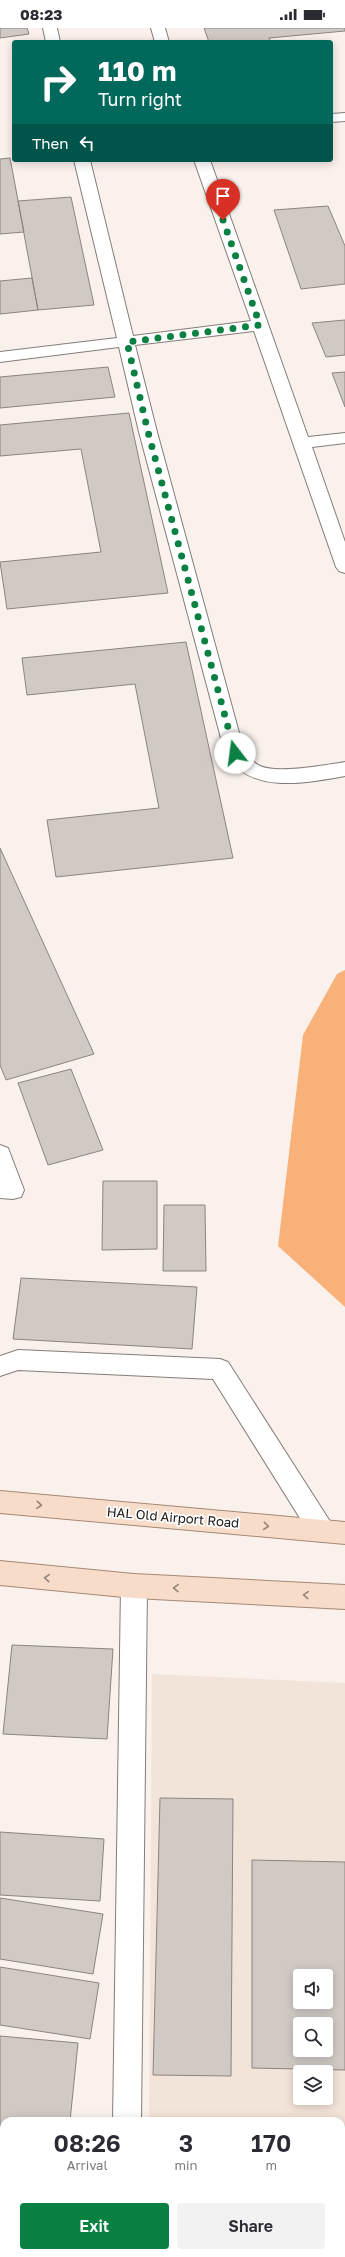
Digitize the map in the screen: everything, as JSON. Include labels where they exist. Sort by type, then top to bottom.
[{"type":"main road","name":"HAL Old Airport Road","points":[[0,1502],[334,1532]]},
{"type":"main road","points":[[0,1573],[134,1586],[345,1597]]},
{"type":"street","points":[[50,28],[53,40]]},
{"type":"street","points":[[158,28],[161,40]]},
{"type":"street","points":[[333,118],[345,117]]},
{"type":"street","points":[[82,162],[148,432],[235,753],[252,771],[265,775],[315,775],[345,769]]},
{"type":"street","points":[[203,162],[345,567]]},
{"type":"street","points":[[0,357],[260,325]]},
{"type":"street","points":[[302,443],[345,438]]},
{"type":"street","points":[[0,1154],[13,1190],[0,1189]]},
{"type":"street","points":[[0,1366],[18,1360],[220,1369],[334,1532]]},
{"type":"street","points":[[127,2117],[134,1586]]},
{"type":"shaded area","points":[[345,970],[345,1307],[278,1246],[303,1035],[337,974]]},
{"type":"shaded area","points":[[152,1674],[345,1683],[345,2117],[149,2117]]},
{"type":"building","points":[[0,28],[27,28],[29,34],[0,38]]},
{"type":"building","points":[[204,28],[345,28],[345,31],[269,38],[270,40],[208,40]]},
{"type":"building","points":[[10,158],[24,232],[0,234],[0,159]]},
{"type":"building","points":[[71,197],[94,305],[38,310],[18,201]]},
{"type":"building","points":[[328,206],[345,246],[345,284],[301,289],[274,210]]},
{"type":"building","points":[[32,278],[38,310],[0,314],[0,281]]},
{"type":"building","points":[[345,320],[345,355],[326,357],[312,323]]},
{"type":"building","points":[[108,367],[115,397],[0,408],[0,377]]},
{"type":"building","points":[[345,372],[345,407],[332,373]]},
{"type":"building","points":[[129,413],[168,593],[7,609],[0,562],[101,552],[81,449],[0,456],[0,425]]},
{"type":"building","points":[[186,642],[233,858],[56,877],[47,820],[159,808],[135,684],[27,695],[22,658]]},
{"type":"building","points":[[0,848],[94,1054],[6,1080],[0,1065]]},
{"type":"building","points":[[71,1069],[103,1150],[48,1165],[18,1083]]},
{"type":"building","points":[[103,1181],[157,1181],[157,1249],[102,1250]]},
{"type":"building","points":[[164,1205],[205,1205],[206,1271],[163,1271]]},
{"type":"building","points":[[21,1278],[197,1287],[192,1349],[13,1339]]},
{"type":"building","points":[[12,1645],[113,1649],[107,1739],[3,1734]]},
{"type":"building","points":[[160,1798],[233,1799],[231,2076],[153,2075]]},
{"type":"building","points":[[0,1832],[104,1839],[100,1901],[0,1895]]},
{"type":"building","points":[[252,1860],[345,1862],[345,2070],[333,2070],[333,2065],[293,2065],[293,2069],[252,2068]]},
{"type":"building","points":[[0,1898],[103,1914],[93,1974],[0,1959]]},
{"type":"building","points":[[0,1967],[99,1983],[90,2039],[0,2025]]},
{"type":"building","points":[[0,2036],[78,2043],[70,2117],[0,2117]]},
{"type":"route","points":[[223,220],[260,325],[127,342],[148,432],[235,753]]}]
